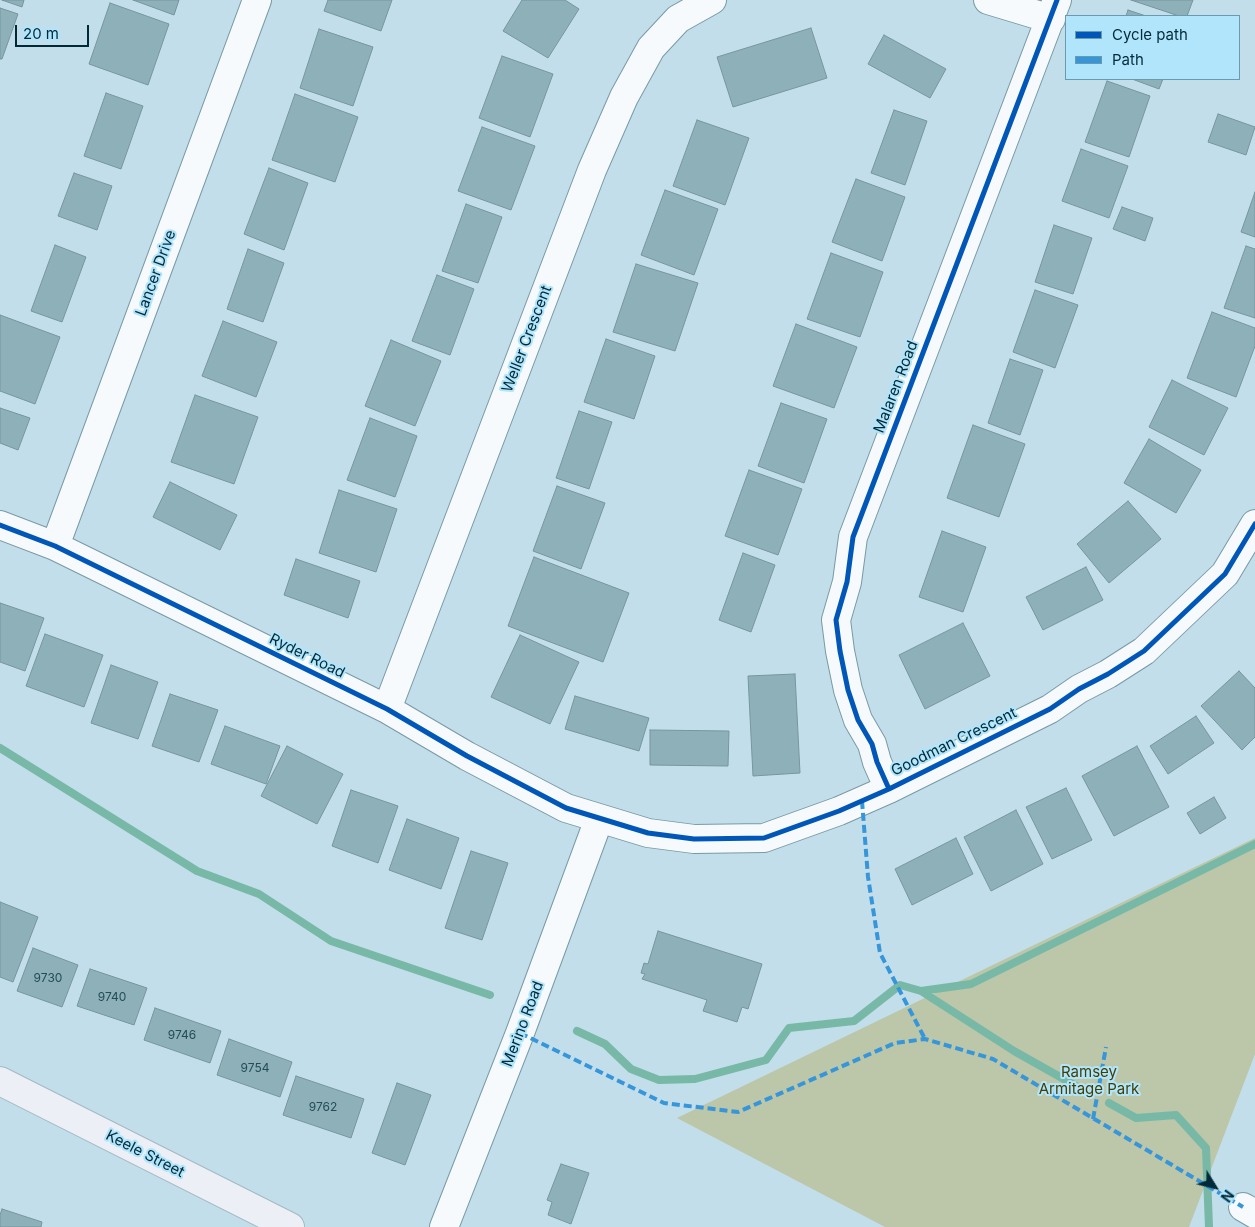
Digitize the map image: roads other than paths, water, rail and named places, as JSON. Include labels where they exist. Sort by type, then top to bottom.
[{"type":"main road","name":"Keele Street","points":[[0,1081],[290,1227]]},
{"type":"street","name":"Lancer Drive","points":[[55,546],[257,0]]},
{"type":"street","name":"Weller Crescent","points":[[387,710],[588,179],[624,97],[651,48],[667,30],[678,19],[712,0]]},
{"type":"street","points":[[988,0],[1054,9]]},
{"type":"street","name":"Malaren Road","points":[[889,789],[877,762],[872,744],[858,720],[848,690],[840,651],[836,620],[847,582],[853,537],[1054,9]]},
{"type":"street","name":"Goodman Crescent","points":[[599,819],[648,833],[694,839],[764,838],[839,811],[889,789],[1050,708],[1144,651],[1226,574],[1255,524]]},
{"type":"street","name":"Ryder Road","points":[[0,525],[55,546],[387,710],[467,756],[566,808],[599,819]]},
{"type":"street","name":"Merino Road","points":[[444,1227],[520,1033],[599,819]]},
{"type":"waterway","points":[[0,748],[197,871],[259,894],[331,941],[490,995]]},
{"type":"waterway","points":[[921,991],[971,984],[1255,844]]},
{"type":"waterway","points":[[577,1031],[605,1044],[631,1069],[659,1080],[695,1079],[766,1060],[789,1028],[854,1021],[900,985],[921,991],[1014,1051],[1085,1091]]},
{"type":"waterway","points":[[1109,1103],[1136,1118],[1176,1115],[1206,1148],[1209,1227]]},
{"type":"park label","name":"Ramsey Armitage Park","points":[[1089,1080]]}]
